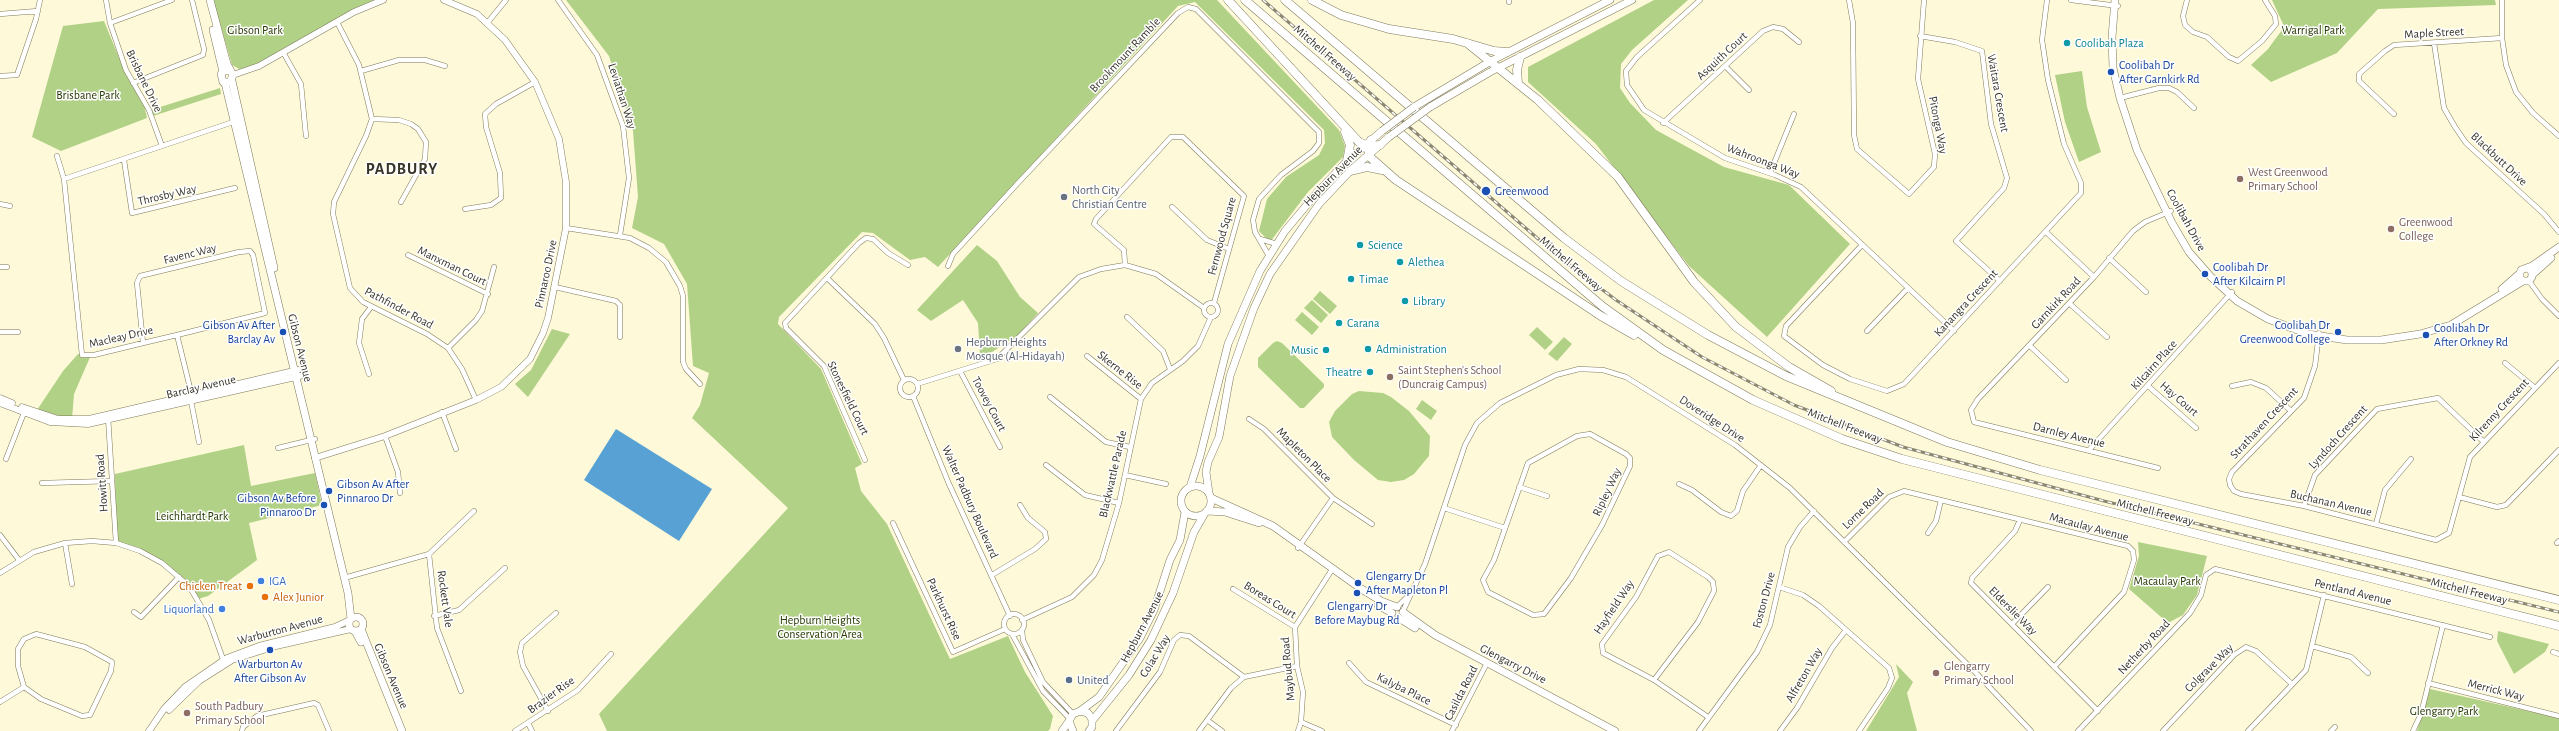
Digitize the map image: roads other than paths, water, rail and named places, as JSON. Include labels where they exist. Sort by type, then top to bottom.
[{"type":"highway","points":[[1228,0],[1359,142],[1368,146],[1380,145]]},
{"type":"highway","name":"Mitchell Freeway","points":[[1245,0],[1602,306],[1663,350],[1753,400],[1842,439],[1895,457],[2559,626]]},
{"type":"highway","name":"Mitchell Freeway","points":[[1284,0],[1510,194],[1564,238],[1621,281],[1708,335],[1804,385],[1947,442],[2040,470],[2559,600]]},
{"type":"highway","points":[[1312,0],[1341,15],[1389,29],[1447,37],[1494,52],[1507,52]]},
{"type":"highway","points":[[1467,43],[1518,83],[1618,177],[1694,282],[1736,327],[1789,367],[1867,410]]},
{"type":"highway","points":[[1518,83],[1517,70],[1520,57]]},
{"type":"highway","points":[[1338,120],[1350,138],[1347,161]]},
{"type":"highway","points":[[1368,146],[1385,171]]},
{"type":"highway","points":[[1350,171],[1367,167],[1385,171],[1601,316],[1663,350]]},
{"type":"main road","points":[[206,0],[223,72],[221,78],[230,77]]},
{"type":"main road","name":"Gibson Avenue","points":[[210,0],[230,77],[237,121],[346,577],[353,619]]},
{"type":"main road","name":"Hepburn Avenue","points":[[1210,495],[1206,472],[1208,462],[1219,437],[1230,376],[1254,308],[1270,274],[1294,236],[1319,204],[1350,171],[1368,146],[1382,132],[1423,102],[1507,52],[1610,0]]},
{"type":"main road","name":"Hepburn Avenue","points":[[1380,145],[1430,108],[1520,57],[1632,0]]},
{"type":"main road","name":"Coolibah Drive","points":[[2117,3],[2117,56],[2122,98],[2142,150],[2169,212],[2195,253],[2231,293],[2269,315],[2319,334],[2376,340],[2430,332],[2472,314],[2528,276],[2559,252]]},
{"type":"main road","points":[[223,72],[230,77]]},
{"type":"main road","name":"Hepburn Avenue","points":[[1190,487],[1200,456],[1228,344],[1248,296],[1269,256],[1303,208],[1347,161],[1368,146]]},
{"type":"main road","name":"Coolibah Drive","points":[[2528,276],[2559,247]]},
{"type":"main road","name":"Coolibah Drive","points":[[2319,334],[2367,337],[2396,334],[2429,327],[2470,310],[2497,293],[2519,274],[2522,269],[2528,276]]},
{"type":"main road","points":[[2519,274],[2528,276]]},
{"type":"main road","points":[[1201,486],[1210,495],[1206,512],[1191,516],[1185,512],[1181,498],[1190,487],[1201,486]]},
{"type":"main road","name":"Glengarry Drive","points":[[1210,495],[1256,517],[1331,570],[1399,611],[1429,632],[1607,731]]},
{"type":"main road","name":"Hepburn Avenue","points":[[1062,731],[1073,716],[1099,696],[1140,638],[1159,597],[1170,560],[1180,540],[1185,512]]},
{"type":"main road","name":"Hepburn Avenue","points":[[1092,721],[1129,675],[1151,640],[1173,593],[1194,532],[1206,512]]},
{"type":"main road","name":"Glengarry Drive","points":[[1206,512],[1225,512],[1252,520],[1299,546]]},
{"type":"main road","points":[[353,619],[363,623],[356,630],[353,619]]},
{"type":"main road","name":"Gibson Avenue","points":[[356,630],[397,731]]},
{"type":"main road","name":"Gibson Avenue","points":[[356,630],[402,731]]},
{"type":"main road","name":"Glengarry Drive","points":[[1486,665],[1615,731]]},
{"type":"main road","points":[[1073,731],[1073,716],[1088,713],[1092,721],[1089,731]]},
{"type":"street","points":[[0,76],[17,75],[38,11],[40,0]]},
{"type":"street","name":"Brisbane Drive","points":[[106,0],[110,23],[126,70],[132,83],[149,110],[162,146]]},
{"type":"street","points":[[110,23],[172,0]]},
{"type":"street","points":[[132,83],[203,55],[204,49],[192,0]]},
{"type":"street","points":[[230,77],[259,66],[337,22],[383,0]]},
{"type":"street","name":"Pinnaroo Drive","points":[[317,457],[384,436],[442,412],[476,400],[501,387],[530,359],[544,333],[555,287],[566,228],[566,182],[559,139],[535,82],[506,40],[488,22],[465,7],[444,0]]},
{"type":"street","points":[[488,22],[506,0]]},
{"type":"street","name":"Leviathan Way","points":[[558,0],[597,55],[623,126],[629,178],[620,236]]},
{"type":"street","name":"Wahroonga Way","points":[[1700,0],[1637,57],[1626,71],[1627,85],[1644,110],[1725,158],[1770,173],[1801,187],[1954,331]]},
{"type":"street","name":"Pitonga Way","points":[[1849,0],[1852,5],[1853,23],[1854,135],[1857,149],[1908,194],[1934,167],[1935,154],[1918,79],[1920,36],[1924,0]]},
{"type":"street","name":"Kanangra Crescent","points":[[1862,245],[1786,326],[1784,336],[1823,365],[1850,379],[1888,390],[1904,384],[2081,193],[2081,183],[2064,144],[2048,80],[2042,40],[2047,0]]},
{"type":"street","points":[[2071,0],[2117,3]]},
{"type":"street","points":[[2187,0],[2183,16],[2185,25],[2193,32],[2207,37],[2229,57],[2238,61],[2262,41],[2276,24],[2275,16],[2265,0]]},
{"type":"street","points":[[2502,0],[2502,38],[2506,65],[2516,92],[2533,113],[2559,136]]},
{"type":"street","name":"Brookmount Ramble","points":[[948,266],[953,254],[1003,200],[1178,13],[1188,8],[1196,9],[1319,132],[1319,143],[1313,151],[1281,175],[1259,199],[1253,220],[1255,232],[1269,256]]},
{"type":"street","points":[[0,14],[38,11]]},
{"type":"street","points":[[337,22],[361,71],[372,120],[399,120],[411,124],[418,129],[426,142],[425,159],[401,202]]},
{"type":"street","name":"Asquith Court","points":[[1663,122],[1763,31],[1773,27],[1783,28],[1799,42]]},
{"type":"street","name":"Waitara Crescent","points":[[1920,36],[1955,42],[1982,50],[1991,124],[2007,178],[2004,188],[1956,241],[2000,282]]},
{"type":"street","name":"Maple Street","points":[[2394,114],[2359,81],[2359,74],[2394,45],[2434,44],[2502,38]]},
{"type":"street","name":"Blackbutt Drive","points":[[2434,44],[2444,108],[2455,127],[2466,143],[2544,214],[2559,232]]},
{"type":"street","points":[[283,52],[301,84],[306,136]]},
{"type":"street","points":[[361,71],[399,60],[425,60],[446,66]]},
{"type":"street","points":[[1725,66],[1749,90]]},
{"type":"street","points":[[465,209],[491,205],[500,198],[500,173],[486,127],[485,114],[496,104],[535,82]]},
{"type":"street","points":[[2122,98],[2159,88],[2169,88],[2177,92],[2194,108]]},
{"type":"street","points":[[1770,173],[1794,114]]},
{"type":"street","name":"Pathfinder Road","points":[[372,120],[366,136],[339,188],[334,202],[333,214],[350,288],[363,302],[416,328],[448,348],[462,369],[476,400]]},
{"type":"street","points":[[64,179],[237,121]]},
{"type":"street","name":"Fernwood Square","points":[[1125,265],[1124,250],[1094,224],[1171,137],[1183,137],[1244,196],[1214,303]]},
{"type":"street","name":"Macleay Drive","points":[[57,156],[64,179],[82,355],[94,355],[266,311]]},
{"type":"street","name":"Throsby Way","points":[[124,160],[132,213],[235,188]]},
{"type":"street","points":[[0,204],[10,206]]},
{"type":"street","points":[[1172,207],[1207,240],[1229,249]]},
{"type":"street","name":"Garnkirk Road","points":[[1974,422],[1971,410],[1978,399],[2070,304],[2138,226],[2169,212]]},
{"type":"street","points":[[566,228],[620,236],[639,243],[658,254],[676,279],[683,296],[684,362],[686,369],[700,384]]},
{"type":"street","points":[[2046,232],[2094,278]]},
{"type":"street","points":[[904,380],[884,338],[875,324],[827,278],[859,243],[866,238],[873,239],[888,253],[908,265]]},
{"type":"street","points":[[1260,239],[1277,244]]},
{"type":"street","name":"Favenc Way","points":[[143,343],[137,283],[140,276],[250,251],[253,254],[266,311]]},
{"type":"street","name":"Manxman Court","points":[[408,255],[488,294]]},
{"type":"street","points":[[2109,258],[2146,292]]},
{"type":"street","points":[[917,384],[997,359],[1079,277],[1101,269],[1125,265],[1156,274],[1204,308],[1205,315],[1211,317],[1216,316],[1218,312],[1214,303],[1207,304],[1204,308]]},
{"type":"street","points":[[448,348],[476,320],[488,294],[494,266]]},
{"type":"street","points":[[0,267],[7,267]]},
{"type":"street","points":[[2528,276],[2542,299],[2559,316]]},
{"type":"street","name":"Stonesfield Court","points":[[827,278],[784,323],[786,328],[824,366],[865,460]]},
{"type":"street","points":[[555,287],[616,301],[620,305],[620,337]]},
{"type":"street","points":[[1867,331],[1908,288]]},
{"type":"street","name":"Kilcairn Place","points":[[2089,450],[2231,293]]},
{"type":"street","points":[[2070,304],[2107,337]]},
{"type":"street","points":[[369,374],[359,343],[362,319],[371,306]]},
{"type":"street","points":[[1127,317],[1163,351],[1170,369]]},
{"type":"street","name":"Blackwattle Parade","points":[[1022,620],[1072,597],[1094,575],[1102,560],[1118,503],[1141,399],[1152,383],[1183,361],[1198,346],[1211,317]]},
{"type":"street","points":[[0,332],[18,332]]},
{"type":"street","points":[[177,334],[191,399],[198,442]]},
{"type":"street","name":"Strathaven Crescent","points":[[2229,479],[2232,472],[2304,398],[2310,385],[2315,366],[2319,334]]},
{"type":"street","points":[[2030,346],[2066,380]]},
{"type":"street","name":"Skerne Rise","points":[[1087,356],[1141,399]]},
{"type":"street","points":[[2505,363],[2534,387]]},
{"type":"street","name":"Kilrenny Crescent","points":[[2436,540],[2448,533],[2470,457],[2483,441],[2534,387],[2559,363]]},
{"type":"street","name":"Doveridge Drive","points":[[1399,611],[1425,564],[1465,445],[1481,418],[1500,403],[1556,375],[1573,370],[1597,369],[1626,377],[1735,445],[1762,465],[1814,511],[1977,674],[2031,731]]},
{"type":"street","name":"Toovey Court","points":[[960,371],[1000,447]]},
{"type":"street","name":"Barclay Avenue","points":[[0,398],[50,422],[68,424],[108,419],[297,373]]},
{"type":"street","points":[[910,379],[917,384],[917,390],[913,396],[907,397],[902,394],[899,388],[904,380],[910,379]]},
{"type":"street","points":[[2232,386],[2251,382],[2261,386],[2291,411]]},
{"type":"street","name":"Hay Court","points":[[2148,386],[2196,428]]},
{"type":"street","name":"Walter Padbury Boulevard","points":[[913,396],[949,484],[1010,616]]},
{"type":"street","points":[[1050,397],[1106,442],[1130,447]]},
{"type":"street","name":"Lyndoch Crescent","points":[[2304,506],[2315,475],[2377,409],[2438,398],[2483,441]]},
{"type":"street","name":"Barclay Avenue","points":[[0,403],[25,410]]},
{"type":"street","points":[[6,459],[25,410]]},
{"type":"street","points":[[442,412],[456,449]]},
{"type":"street","name":"Howitt Road","points":[[108,419],[116,543]]},
{"type":"street","name":"Mapleton Place","points":[[1249,419],[1264,429],[1333,498],[1299,546]]},
{"type":"street","name":"Darnley Avenue","points":[[1974,422],[2158,468]]},
{"type":"street","name":"Ripley Way","points":[[1581,435],[1596,436],[1630,458],[1630,466],[1587,552],[1571,578],[1541,616],[1534,615],[1488,592],[1483,580],[1494,560],[1505,528],[1528,463],[1581,435]]},
{"type":"street","points":[[384,436],[398,472],[400,494]]},
{"type":"street","points":[[278,448],[313,440]]},
{"type":"street","points":[[2459,497],[2497,507],[2506,505],[2559,450]]},
{"type":"street","points":[[2376,524],[2385,490],[2411,459]]},
{"type":"street","points":[[1046,465],[1085,495],[1118,503]]},
{"type":"street","points":[[1679,484],[1692,490],[1721,512],[1731,516],[1737,510],[1743,491],[1762,465]]},
{"type":"street","points":[[1125,475],[1166,484]]},
{"type":"street","name":"Buchanan Avenue","points":[[2229,479],[2234,491],[2241,494],[2304,506],[2436,540]]},
{"type":"street","points":[[42,483],[112,481]]},
{"type":"street","points":[[1519,487],[1548,496]]},
{"type":"street","name":"Macaulay Avenue","points":[[1897,492],[1907,491],[2125,545],[2134,554],[2128,584],[2124,592],[2054,667]]},
{"type":"street","name":"Lorne Road","points":[[1844,542],[1889,497],[1897,492]]},
{"type":"street","points":[[1333,498],[1372,524]]},
{"type":"street","points":[[1928,533],[1936,521],[1941,500]]},
{"type":"street","points":[[992,575],[1035,549],[1046,539],[1044,532],[1023,512],[1020,504]]},
{"type":"street","points":[[1444,508],[1505,528]]},
{"type":"street","points":[[346,577],[429,554],[474,511]]},
{"type":"street","name":"Foston Drive","points":[[1698,731],[1757,652],[1770,625],[1788,547],[1800,527],[1814,511]]},
{"type":"street","name":"Elderslie Way","points":[[2020,520],[2015,531],[1971,580],[1972,585],[2098,711]]},
{"type":"street","name":"Parkhurst Rise","points":[[893,523],[953,652],[1005,629]]},
{"type":"street","points":[[0,535],[19,560]]},
{"type":"street","points":[[0,573],[34,552],[65,543],[92,540],[116,543],[151,557],[189,586],[203,607],[224,661]]},
{"type":"street","points":[[65,543],[72,584]]},
{"type":"street","name":"Hayfield Way","points":[[1654,680],[1698,622],[1714,591],[1713,582],[1708,577],[1669,552],[1658,556],[1636,597],[1602,644],[1603,653],[1654,680],[1708,717]]},
{"type":"street","name":"Rockett Vale","points":[[429,554],[434,616],[461,691]]},
{"type":"street","points":[[434,616],[459,610],[504,568]]},
{"type":"street","name":"Pentland Avenue","points":[[2211,570],[2219,569],[2490,637]]},
{"type":"street","name":"Maybud Road","points":[[1298,731],[1301,722],[1303,692],[1297,666],[1295,627],[1331,570]]},
{"type":"street","name":"Netherby Road","points":[[2078,731],[2195,607],[2201,595],[2206,575],[2211,570]]},
{"type":"street","points":[[134,612],[141,617],[179,577]]},
{"type":"street","points":[[1779,587],[1803,595],[1819,606],[1889,668],[1892,678],[1888,688],[1859,731]]},
{"type":"street","points":[[2012,624],[2048,587]]},
{"type":"street","name":"Boreas Court","points":[[1234,589],[1295,627]]},
{"type":"street","points":[[2248,731],[2306,670],[2324,595]]},
{"type":"street","points":[[548,711],[523,666],[520,652],[522,643],[556,613]]},
{"type":"street","points":[[1010,616],[1018,616],[1022,620],[1023,640],[1043,682],[1073,716],[1054,705],[1034,676],[1012,634],[1005,629],[1005,620],[1010,616]]},
{"type":"street","name":"Warburton Avenue","points":[[149,731],[181,690],[224,661],[259,646],[335,627],[353,619]]},
{"type":"street","points":[[2413,731],[2421,714],[2443,625]]},
{"type":"street","name":"Warburton Avenue","points":[[154,731],[184,694],[224,661],[257,651],[356,630]]},
{"type":"street","points":[[1012,634],[1022,630]]},
{"type":"street","name":"Alfreton Way","points":[[1780,731],[1797,708],[1832,648],[1846,630]]},
{"type":"street","points":[[32,635],[44,635],[85,647],[110,660],[113,664],[92,712],[87,716],[37,697],[24,687],[19,676],[17,655],[21,643],[32,635]]},
{"type":"street","name":"Colac Way","points":[[1116,731],[1160,672],[1174,640],[1180,635],[1189,636],[1244,677]]},
{"type":"street","points":[[2312,646],[2351,657],[2368,673]]},
{"type":"street","name":"Colgrave Way","points":[[2163,731],[2234,656],[2246,647],[2256,651],[2292,684]]},
{"type":"street","points":[[2553,652],[2559,654]]},
{"type":"street","name":"Brazier Rise","points":[[515,731],[548,711],[578,690],[611,654]]},
{"type":"street","name":"Kalyba Place","points":[[1349,663],[1366,682],[1456,725]]},
{"type":"street","name":"Casilda Road","points":[[1452,731],[1486,665]]},
{"type":"street","points":[[1199,731],[1231,688],[1244,677],[1297,666]]},
{"type":"street","name":"Merrick Way","points":[[2428,684],[2559,716]]},
{"type":"street","points":[[0,702],[24,687]]},
{"type":"street","points":[[242,731],[243,727],[257,716],[314,703],[318,705],[329,731]]},
{"type":"street","points":[[1207,720],[1222,731]]},
{"type":"street","points":[[1301,722],[1322,731]]},
{"type":"street","points":[[528,723],[532,731]]},
{"type":"street","points":[[2331,731],[2335,727]]},
{"type":"water","points":[[616,429],[712,489],[679,541],[584,480]]},
{"type":"railway","points":[[1263,0],[1559,257],[1616,300],[1702,357],[1794,405],[1903,447],[2104,501],[2559,612]]},
{"type":"place","name":"Coolibah Plaza","points":[[2067,43]]},
{"type":"place","name":"Coolibah Dr After Garnkirk Rd","points":[[2111,72]]},
{"type":"place","name":"West Greenwood Primary School","points":[[2240,179]]},
{"type":"place","name":"Greenwood","points":[[1486,191]]},
{"type":"place","name":"North City Christian Centre","points":[[1064,197]]},
{"type":"place","name":"Greenwood College","points":[[2391,229]]},
{"type":"place","name":"Science","points":[[1360,245]]},
{"type":"place","name":"Alethea","points":[[1400,262]]},
{"type":"place","name":"Coolibah Dr After Kilcairn Pl","points":[[2205,274]]},
{"type":"place","name":"Timae","points":[[1351,279]]},
{"type":"place","name":"Library","points":[[1405,301]]},
{"type":"place","name":"Carana","points":[[1339,323]]},
{"type":"place","name":"Gibson Av After Barclay Av","points":[[283,332]]},
{"type":"place","name":"Coolibah Dr Greenwood College","points":[[2338,332]]},
{"type":"place","name":"Coolibah Dr After Orkney Rd","points":[[2426,335]]},
{"type":"place","name":"Hepburn Heights Mosque (Al-Hidayah)","points":[[958,349]]},
{"type":"place","name":"Administration","points":[[1368,349]]},
{"type":"place","name":"Music","points":[[1326,350]]},
{"type":"place","name":"Theatre","points":[[1370,372]]},
{"type":"place","name":"Saint Stephen's School (Duncraig Campus)","points":[[1390,377]]},
{"type":"place","name":"Gibson Av After Pinnaroo Dr","points":[[329,491]]},
{"type":"place","name":"Gibson Av Before Pinnaroo Dr","points":[[324,505]]},
{"type":"place","name":"IGA","points":[[261,581]]},
{"type":"place","name":"Glengarry Dr After Mapleton Pl","points":[[1358,583]]},
{"type":"place","name":"Chicken Treat","points":[[250,586]]},
{"type":"place","name":"Glengarry Dr Before Maybug Rd","points":[[1357,593]]},
{"type":"place","name":"Alex Junior","points":[[265,597]]},
{"type":"place","name":"Liquorland","points":[[222,609]]},
{"type":"place","name":"Warburton Av After Gibson Av","points":[[270,650]]},
{"type":"place","name":"Glengarry Primary School","points":[[1936,673]]},
{"type":"place","name":"United","points":[[1069,680]]},
{"type":"place","name":"South Padbury Primary School","points":[[187,713]]},
{"type":"district","name":"PADBURY","points":[[402,169]]},
{"type":"park label","name":"Gibson Park","points":[[255,30]]},
{"type":"park label","name":"Warrigal Park","points":[[2313,30]]},
{"type":"park label","name":"Brisbane Park","points":[[88,95]]},
{"type":"park label","name":"Leichhardt Park","points":[[192,516]]},
{"type":"park label","name":"Macaulay Park","points":[[2167,581]]},
{"type":"park label","name":"Hepburn Heights Conservation Area","points":[[820,627]]},
{"type":"park label","name":"Glengarry Park","points":[[2444,711]]}]
